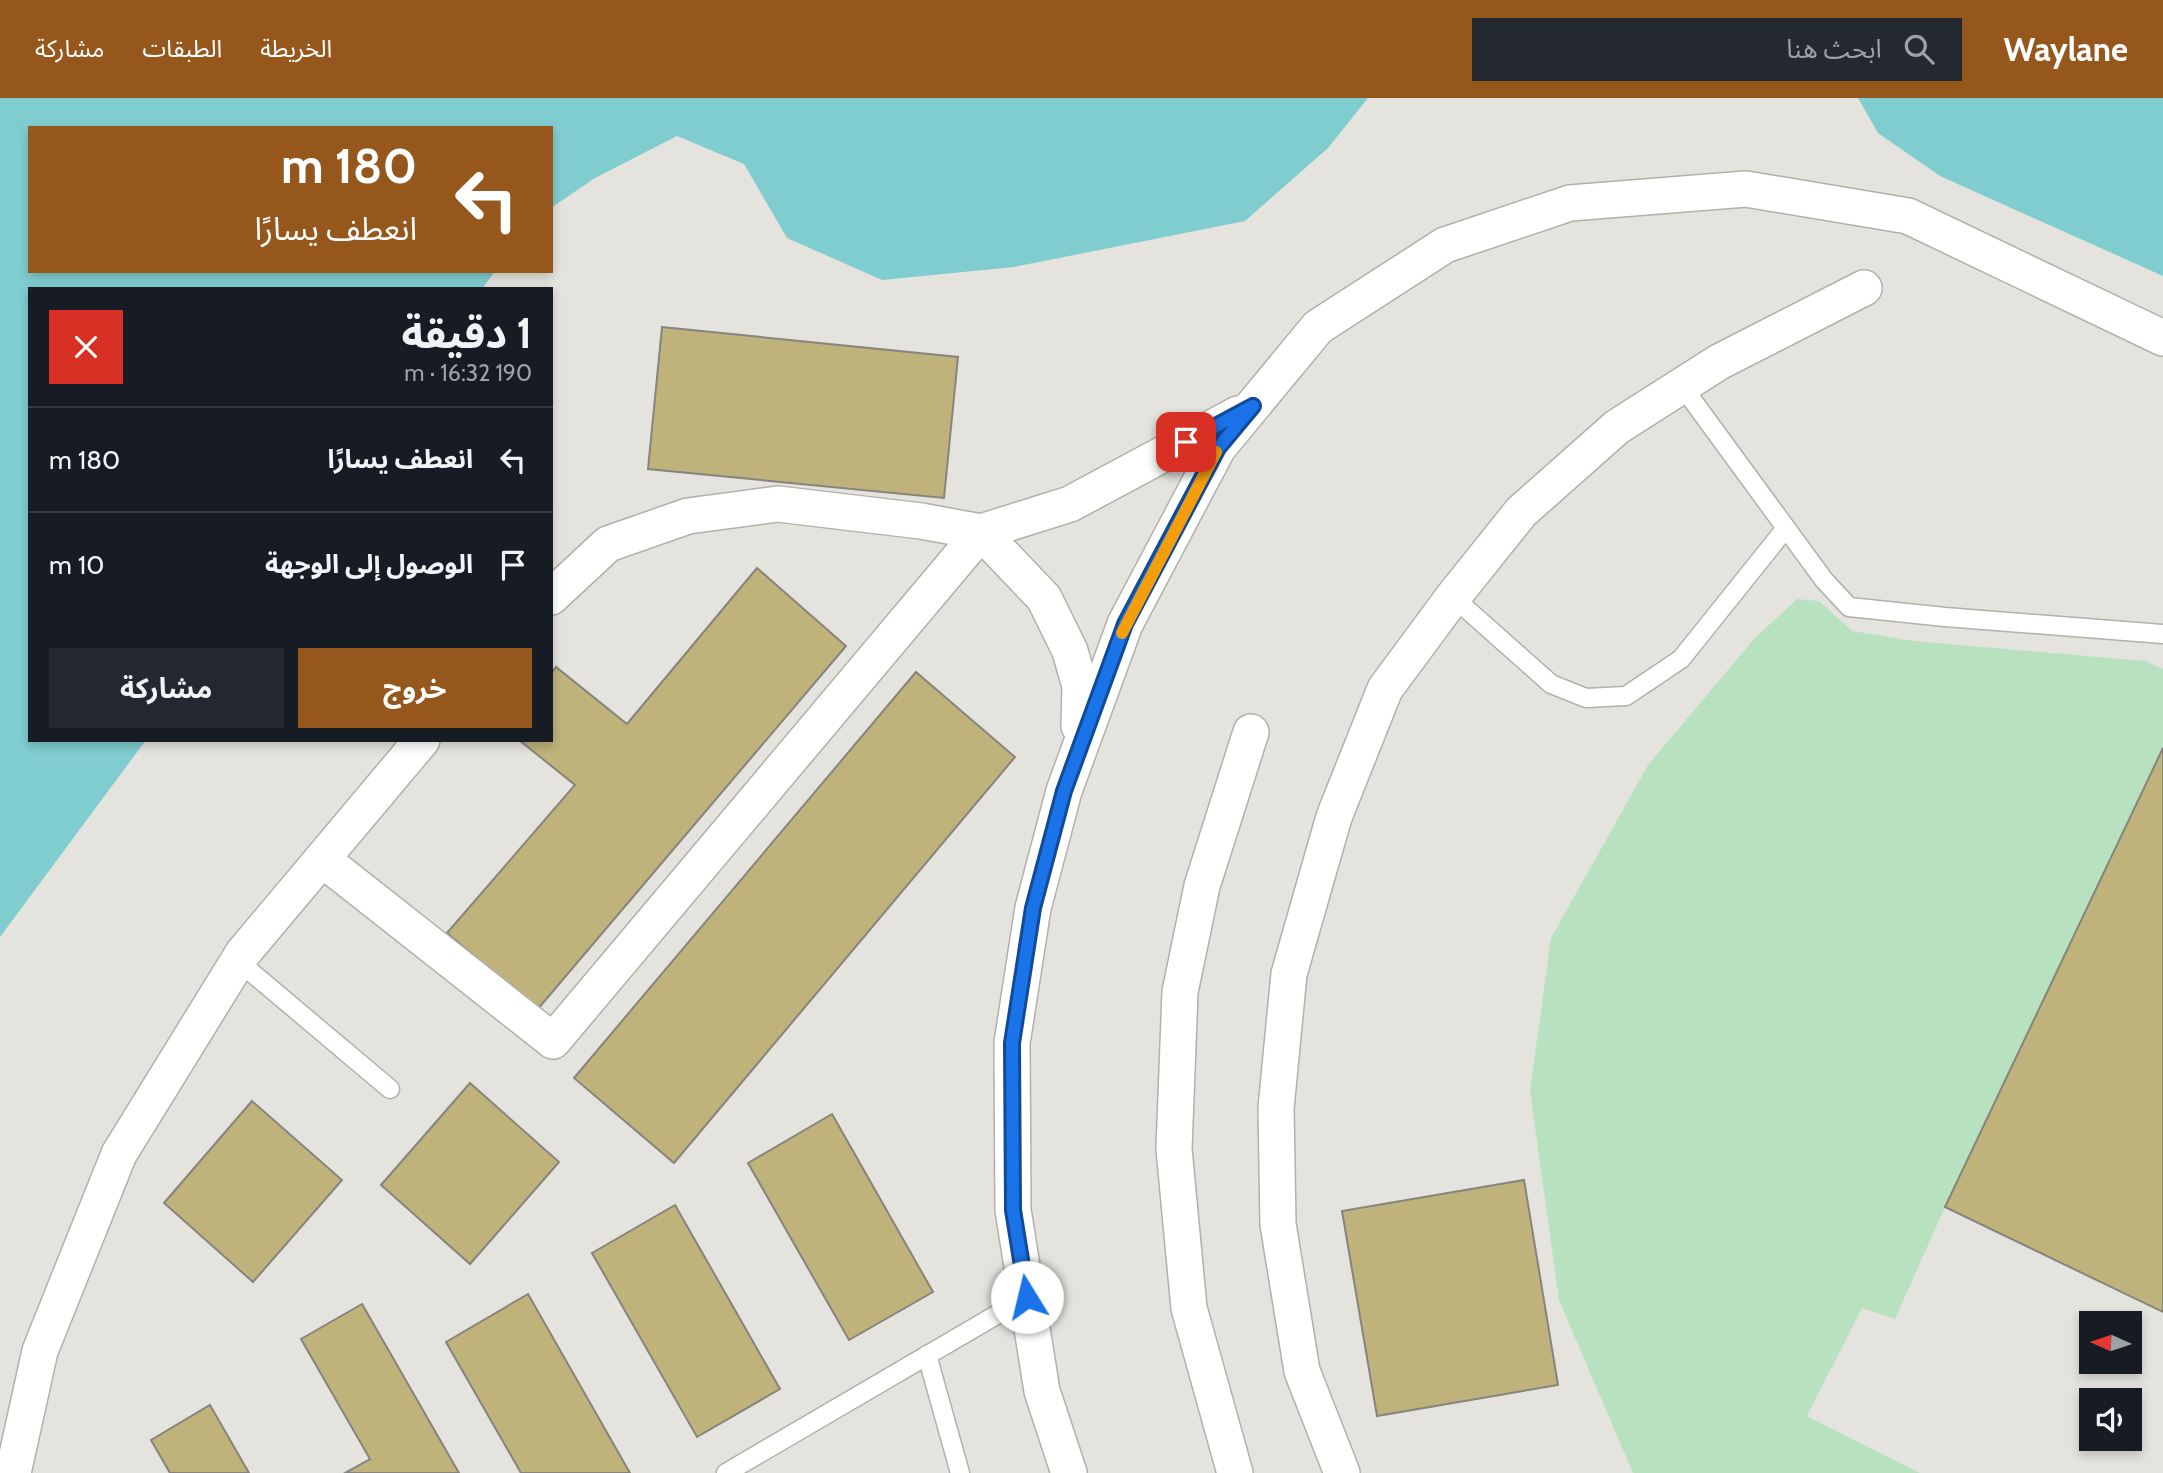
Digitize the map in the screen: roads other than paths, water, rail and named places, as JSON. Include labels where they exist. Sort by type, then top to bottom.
[{"type":"street","points":[[1069,1473],[1042,1391],[1013,1210],[1012,1043],[1033,908],[1064,791],[1125,624],[1218,448],[1318,327],[1445,245],[1570,204],[1746,189],[1908,216],[2163,338]]},
{"type":"street","points":[[1342,1473],[1302,1371],[1278,1224],[1276,1108],[1289,974],[1334,817],[1385,689],[1453,597],[1521,512],[1617,427],[1719,362],[1864,288]]},
{"type":"street","points":[[553,595],[608,544],[688,516],[778,504],[921,521],[981,532],[1070,505],[1253,406]]},
{"type":"street","points":[[981,532],[1044,597],[1070,651],[1080,686],[1078,753]]},
{"type":"street","points":[[322,859],[553,1041],[981,532]]},
{"type":"street","points":[[1235,1473],[1189,1308],[1174,1149],[1180,992],[1202,886],[1251,732]]},
{"type":"street","points":[[13,1473],[40,1351],[119,1154],[238,961],[420,742]]},
{"type":"lane","points":[[1682,386],[1824,580],[1849,607],[2163,634]]},
{"type":"lane","points":[[1453,597],[1551,684],[1586,698],[1626,696],[1681,659],[1786,528]]},
{"type":"lane","points":[[238,961],[390,1089]]},
{"type":"lane","points":[[726,1473],[1027,1297]]},
{"type":"lane","points":[[927,1355],[960,1473]]},
{"type":"water","points":[[0,98],[1368,98],[1328,148],[1245,221],[1014,267],[882,280],[787,238],[744,164],[677,136],[595,178],[553,207],[553,126],[28,126],[28,273],[494,273],[483,287],[28,287],[28,742],[145,742],[0,937]]},
{"type":"water","points":[[1858,98],[2163,98],[2163,276],[1940,176],[1878,133]]}]
